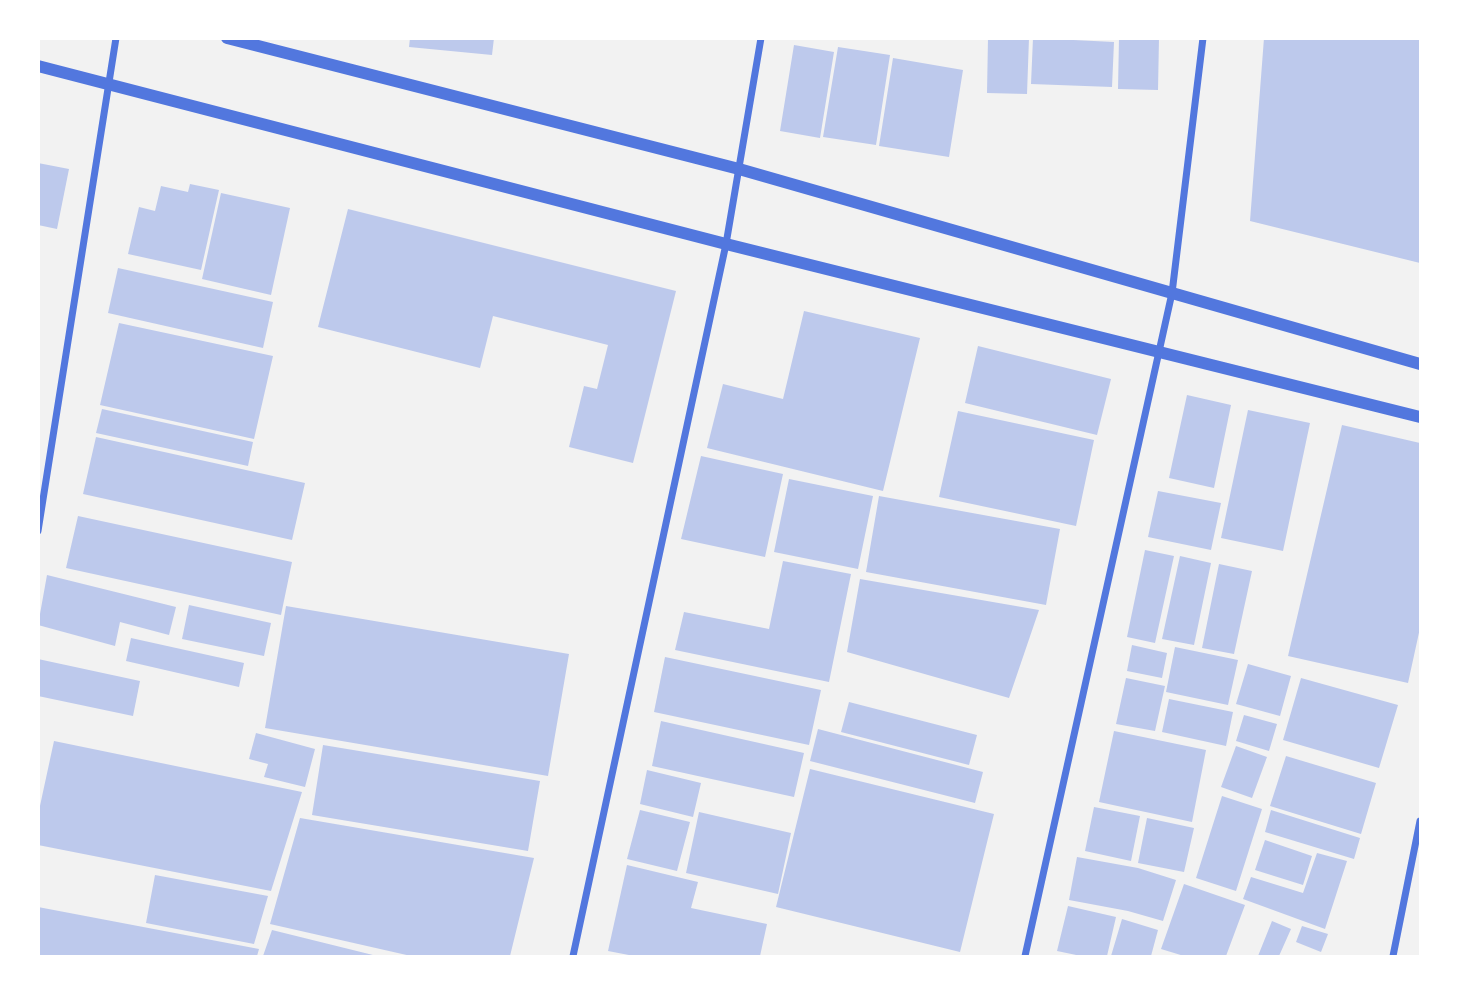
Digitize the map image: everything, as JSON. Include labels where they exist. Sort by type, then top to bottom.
[{"type":"street","points":[[38,531],[116,38]]},
{"type":"street","points":[[227,38],[739,169],[1420,364]]},
{"type":"street","points":[[573,957],[726,244],[761,38]]},
{"type":"street","points":[[1025,957],[1172,293],[1203,38]]},
{"type":"street","points":[[38,66],[726,244],[1420,416]]},
{"type":"street","points":[[1393,957],[1420,821]]},
{"type":"building","points":[[410,38],[494,38],[492,55],[409,47]]},
{"type":"building","points":[[988,38],[1029,38],[1027,94],[987,93]]},
{"type":"building","points":[[1033,38],[1114,42],[1112,87],[1031,84]]},
{"type":"building","points":[[1119,38],[1159,38],[1158,90],[1118,89]]},
{"type":"building","points":[[1264,38],[1420,38],[1420,263],[1250,221]]},
{"type":"building","points":[[794,45],[834,52],[820,138],[780,131]]},
{"type":"building","points":[[838,47],[890,55],[876,145],[823,137]]},
{"type":"building","points":[[893,58],[963,70],[949,157],[879,146]]},
{"type":"building","points":[[38,163],[69,169],[57,229],[38,225]]},
{"type":"building","points":[[190,184],[219,190],[201,270],[128,254],[139,207],[155,211],[161,186],[188,192]]},
{"type":"building","points":[[221,193],[290,208],[271,295],[202,279]]},
{"type":"building","points":[[348,209],[676,291],[633,463],[569,447],[584,386],[597,389],[608,345],[493,316],[480,368],[318,327]]},
{"type":"building","points":[[118,268],[273,302],[263,348],[108,313]]},
{"type":"building","points":[[804,311],[920,338],[883,491],[707,448],[723,384],[783,399]]},
{"type":"building","points":[[119,323],[273,356],[254,439],[100,405]]},
{"type":"building","points":[[978,346],[1111,379],[1097,435],[965,403]]},
{"type":"building","points":[[1187,395],[1231,405],[1214,488],[1169,478]]},
{"type":"building","points":[[102,409],[253,442],[248,466],[96,433]]},
{"type":"building","points":[[1248,410],[1310,423],[1283,551],[1221,538]]},
{"type":"building","points":[[958,411],[1094,440],[1076,526],[939,497]]},
{"type":"building","points":[[1342,425],[1420,443],[1420,628],[1408,683],[1288,656]]},
{"type":"building","points":[[96,437],[305,483],[292,540],[83,494]]},
{"type":"building","points":[[701,456],[783,474],[765,557],[681,539]]},
{"type":"building","points":[[789,479],[873,496],[858,569],[774,552]]},
{"type":"building","points":[[1158,491],[1221,503],[1211,550],[1148,537]]},
{"type":"building","points":[[879,496],[1060,529],[1046,605],[866,572]]},
{"type":"building","points":[[78,516],[292,562],[281,615],[66,568]]},
{"type":"building","points":[[1145,550],[1174,556],[1155,643],[1127,637]]},
{"type":"building","points":[[1180,556],[1211,563],[1194,645],[1162,639]]},
{"type":"building","points":[[783,561],[851,574],[829,682],[675,650],[684,612],[769,629]]},
{"type":"building","points":[[1219,564],[1252,571],[1234,654],[1202,648]]},
{"type":"building","points":[[47,575],[176,607],[169,635],[120,622],[115,646],[38,625]]},
{"type":"building","points":[[860,579],[1039,610],[1009,698],[847,652]]},
{"type":"building","points":[[189,605],[271,623],[264,656],[182,639]]},
{"type":"building","points":[[286,606],[569,654],[548,776],[265,728]]},
{"type":"building","points":[[131,638],[244,663],[239,687],[126,661]]},
{"type":"building","points":[[1132,645],[1167,653],[1162,678],[1127,671]]},
{"type":"building","points":[[1175,647],[1238,660],[1228,705],[1166,692]]},
{"type":"building","points":[[665,657],[821,690],[809,745],[654,712]]},
{"type":"building","points":[[38,659],[140,681],[133,716],[38,696]]},
{"type":"building","points":[[1248,664],[1291,676],[1280,716],[1236,704]]},
{"type":"building","points":[[1126,678],[1165,686],[1155,731],[1116,724]]},
{"type":"building","points":[[1301,678],[1398,705],[1379,768],[1283,740]]},
{"type":"building","points":[[1169,699],[1233,712],[1226,746],[1162,732]]},
{"type":"building","points":[[849,702],[977,735],[969,765],[841,732]]},
{"type":"building","points":[[1244,715],[1277,724],[1269,751],[1236,741]]},
{"type":"building","points":[[661,721],[804,753],[794,797],[652,766]]},
{"type":"building","points":[[818,729],[983,772],[975,803],[810,761]]},
{"type":"building","points":[[1114,731],[1206,750],[1192,822],[1099,802]]},
{"type":"building","points":[[256,733],[315,749],[305,787],[264,777],[268,764],[249,759]]},
{"type":"building","points":[[54,741],[302,792],[271,891],[38,845],[38,815]]},
{"type":"building","points":[[323,745],[540,781],[528,851],[312,815]]},
{"type":"building","points":[[1236,746],[1267,757],[1252,798],[1221,787]]},
{"type":"building","points":[[1286,756],[1376,783],[1361,834],[1270,806]]},
{"type":"building","points":[[810,769],[994,814],[960,952],[776,907]]},
{"type":"building","points":[[647,770],[701,783],[693,817],[640,804]]},
{"type":"building","points":[[1222,796],[1262,809],[1236,891],[1196,878]]},
{"type":"building","points":[[1094,807],[1140,816],[1131,861],[1085,851]]},
{"type":"building","points":[[640,810],[690,822],[677,871],[627,859]]},
{"type":"building","points":[[1271,810],[1360,838],[1354,859],[1265,832]]},
{"type":"building","points":[[699,812],[791,833],[778,894],[686,873]]},
{"type":"building","points":[[300,818],[534,858],[510,956],[411,956],[270,924]]},
{"type":"building","points":[[1147,818],[1194,828],[1184,872],[1138,863]]},
{"type":"building","points":[[1265,840],[1312,856],[1303,885],[1255,870]]},
{"type":"building","points":[[1317,853],[1347,861],[1325,929],[1243,899],[1251,877],[1303,893]]},
{"type":"building","points":[[1077,857],[1138,868],[1176,880],[1163,921],[1128,911],[1069,900]]},
{"type":"building","points":[[627,865],[698,882],[691,908],[767,924],[760,956],[634,956],[608,951]]},
{"type":"building","points":[[155,875],[268,896],[254,944],[146,923]]},
{"type":"building","points":[[1184,884],[1245,905],[1226,956],[1184,956],[1161,949]]},
{"type":"building","points":[[1068,906],[1116,917],[1107,956],[1081,956],[1057,951]]},
{"type":"building","points":[[38,907],[259,949],[257,956],[38,956]]},
{"type":"building","points":[[1122,919],[1158,930],[1151,956],[1111,956]]},
{"type":"building","points":[[1272,921],[1291,929],[1279,956],[1258,956]]},
{"type":"building","points":[[1302,926],[1328,934],[1321,952],[1296,942]]},
{"type":"building","points":[[272,930],[377,956],[263,956]]}]
